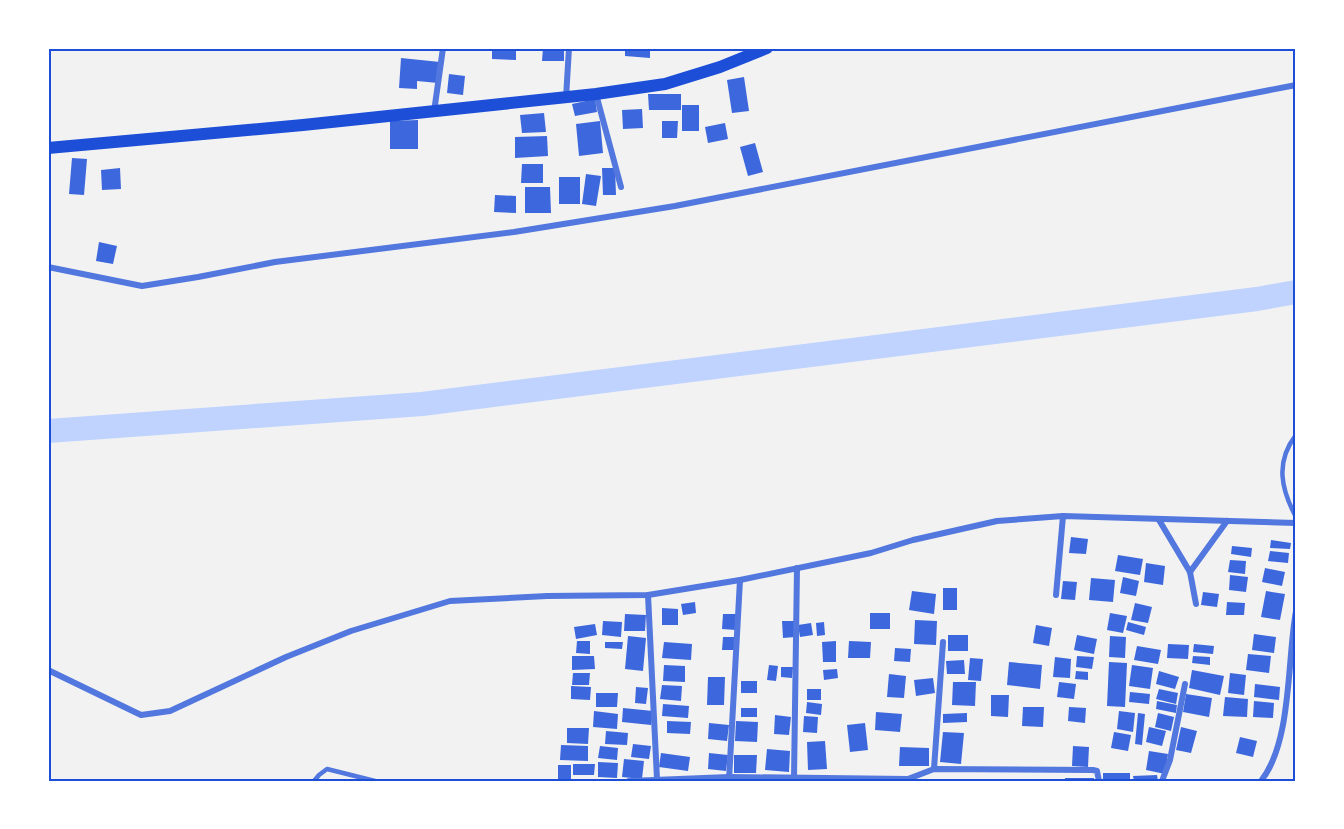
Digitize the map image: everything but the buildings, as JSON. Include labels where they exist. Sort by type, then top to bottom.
[{"type":"main road","points":[[48,148],[434,112],[596,94],[665,84],[720,67],[767,48]]},
{"type":"street","points":[[434,112],[443,48]]},
{"type":"street","points":[[566,98],[569,48]]},
{"type":"street","points":[[48,267],[142,286],[275,262],[513,232],[675,206],[1296,85]]},
{"type":"street","points":[[596,94],[621,187]]},
{"type":"street","points":[[1056,595],[1063,516]]},
{"type":"street","points":[[48,670],[141,715],[170,711],[286,657],[351,631],[450,602],[547,596],[648,594],[740,580],[871,553],[913,540],[997,521],[1063,516],[1296,523]]},
{"type":"street","points":[[1159,520],[1190,572],[1196,604]]},
{"type":"street","points":[[1190,572],[1227,521]]},
{"type":"street","points":[[794,778],[797,567]]},
{"type":"street","points":[[729,779],[740,580]]},
{"type":"street","points":[[648,594],[657,779]]},
{"type":"street","points":[[1261,781],[1270,769],[1284,719],[1296,611]]},
{"type":"street","points":[[934,769],[943,642]]},
{"type":"street","points":[[1162,781],[1170,760],[1185,684]]},
{"type":"street","points":[[628,781],[794,778],[908,780],[934,769],[1093,770],[1097,771],[1099,781]]},
{"type":"lane","points":[[1296,435],[1287,447],[1282,468],[1285,496],[1296,517]]},
{"type":"lane","points":[[314,781],[327,769],[375,781]]},
{"type":"waterway","points":[[48,431],[422,404],[1257,299],[1296,292]]}]
